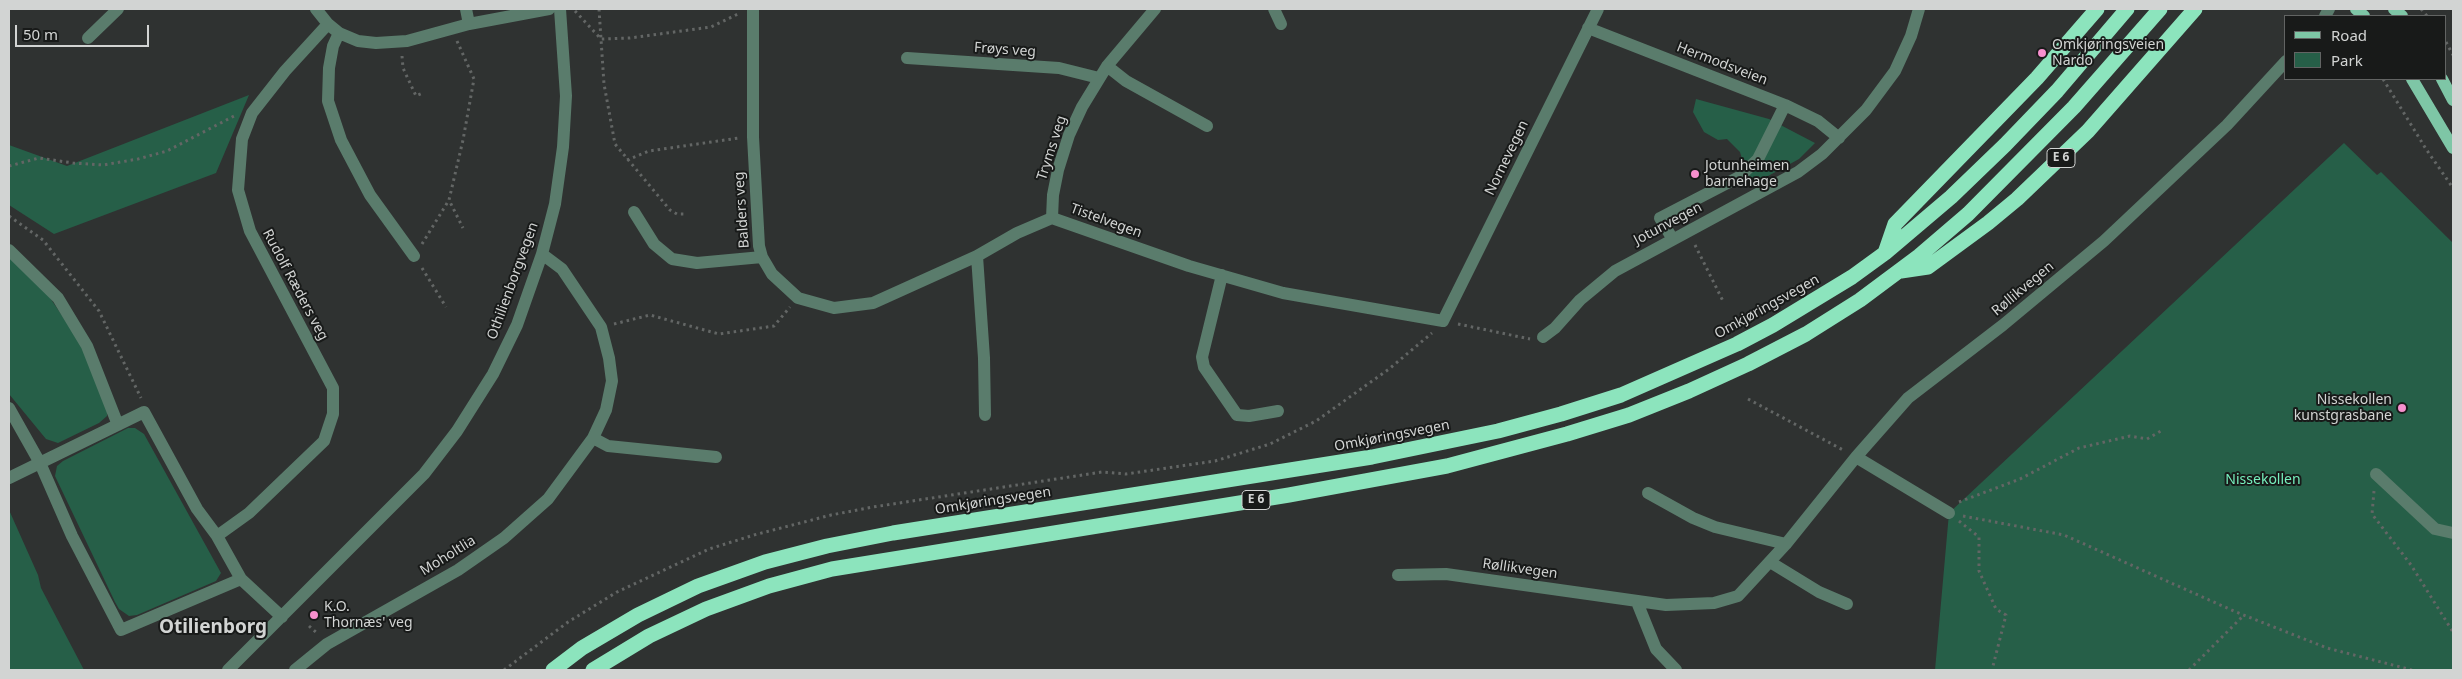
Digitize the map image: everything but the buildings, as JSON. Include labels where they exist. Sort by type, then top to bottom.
[{"type":"highway","points":[[1885,253],[1895,224],[2037,78],[2097,9]]},
{"type":"highway","name":"Omkjøringsvegen","points":[[553,670],[582,648],[638,614],[698,586],[765,562],[826,546],[1372,457],[1498,431],[1621,395],[1737,344],[1804,307],[1885,253],[1951,197],[2005,145],[2057,91],[2128,9]]},
{"type":"highway","name":"E 6","points":[[593,670],[649,636],[706,609],[769,586],[832,569],[1376,480],[1475,459],[1629,415],[1748,364],[1833,317],[1899,272],[1968,214],[2019,164],[2074,107],[2160,9]]},
{"type":"highway","name":"E 6","points":[[1899,272],[1928,267],[1988,223],[2029,188],[2088,131],[2195,9]]},
{"type":"main road","points":[[2413,80],[2453,148]]},
{"type":"main road","points":[[2443,80],[2453,100]]},
{"type":"street","points":[[88,38],[118,9]]},
{"type":"street","points":[[316,9],[328,24],[339,32],[358,41],[394,43],[469,24],[549,9]]},
{"type":"street","points":[[466,9],[469,24]]},
{"type":"street","name":"Othilienborgvegen","points":[[228,670],[424,474],[457,431],[493,374],[516,325],[542,254],[555,204],[564,147],[566,96],[560,9]]},
{"type":"street","name":"Tryms veg","points":[[1052,218],[1058,170],[1069,135],[1107,66],[1155,9]]},
{"type":"street","points":[[1274,9],[1281,24]]},
{"type":"street","name":"Nornevegen","points":[[1448,322],[1598,9]]},
{"type":"street","name":"Jotunvegen","points":[[1543,337],[1550,334],[1580,300],[1600,282],[1632,260],[1798,172],[1822,154],[1866,110],[1895,71],[1911,36],[1919,9]]},
{"type":"street","name":"Balders veg","points":[[634,212],[654,244],[672,259],[697,263],[762,257],[756,221],[748,11]]},
{"type":"street","name":"Rudolf Ræders veg","points":[[217,536],[249,513],[324,441],[333,414],[332,388],[250,231],[238,190],[242,139],[252,113],[285,71],[328,24]]},
{"type":"street","name":"Hermodsveien","points":[[1588,28],[1785,105],[1818,121],[1839,138]]},
{"type":"street","points":[[339,32],[333,46],[329,68],[328,101],[341,140],[370,195],[414,256]]},
{"type":"street","name":"Frøys veg","points":[[907,58],[1058,68],[1099,78]]},
{"type":"street","name":"Røllikvegen","points":[[1398,575],[1446,574],[1666,605],[1714,603],[1738,596],[1786,544],[1856,457],[1908,398],[2004,325],[2104,241],[2228,125],[2284,63]]},
{"type":"street","points":[[1107,66],[1126,81],[1207,126]]},
{"type":"street","points":[[1672,238],[1660,218],[1739,177],[1758,159],[1785,105]]},
{"type":"street","name":"Tistelvegen","points":[[762,257],[772,274],[798,298],[834,308],[873,303],[977,256],[1017,233],[1052,218],[1222,276],[1284,293],[1448,322]]},
{"type":"street","points":[[9,250],[58,298],[87,346],[118,425]]},
{"type":"street","name":"Moholtlia","points":[[295,670],[327,644],[458,570],[504,538],[548,499],[593,438],[606,410],[612,381],[609,358],[601,327],[562,269],[542,254]]},
{"type":"street","points":[[977,256],[984,358],[985,416]]},
{"type":"street","points":[[1222,276],[1202,357],[1204,367],[1237,414],[1249,416],[1278,411]]},
{"type":"street","points":[[9,408],[40,463],[72,536],[121,630],[241,579]]},
{"type":"street","points":[[9,478],[144,412],[197,509],[217,536],[241,579],[282,616]]},
{"type":"street","points":[[593,438],[608,446],[716,458]]},
{"type":"street","points":[[1856,457],[1949,513]]},
{"type":"street","points":[[2376,474],[2435,529],[2453,532]]},
{"type":"street","points":[[1648,493],[1693,518],[1715,527],[1786,544]]},
{"type":"street","points":[[1770,562],[1819,592],[1847,604]]},
{"type":"street","points":[[1638,602],[1656,649],[1676,670]]},
{"type":"path","points":[[573,9],[601,39],[630,38],[711,27],[748,11]]},
{"type":"path","points":[[599,9],[604,84],[613,138],[618,149],[672,213],[684,214]]},
{"type":"path","points":[[446,307],[414,256],[449,200],[463,140],[474,79],[451,29]]},
{"type":"path","points":[[394,43],[403,56],[403,68],[416,96],[423,93]]},
{"type":"path","points":[[2447,44],[2453,55]]},
{"type":"path","points":[[2449,48],[2453,45]]},
{"type":"path","points":[[2384,80],[2426,149],[2453,188]]},
{"type":"path","points":[[9,166],[39,158],[103,165],[138,159],[167,151],[233,116],[252,113]]},
{"type":"path","points":[[627,160],[649,151],[753,137]]},
{"type":"path","points":[[449,200],[463,228]]},
{"type":"path","points":[[9,216],[43,240],[99,310],[140,392],[144,412]]},
{"type":"path","points":[[1688,231],[1723,301]]},
{"type":"path","points":[[601,327],[650,315],[719,334],[774,326],[798,298]]},
{"type":"path","points":[[504,670],[568,622],[617,592],[709,549],[831,515],[1102,472],[1126,474],[1216,461],[1270,444],[1316,421],[1389,369],[1448,322],[1535,340],[1543,337]]},
{"type":"path","points":[[1748,399],[1856,457]]},
{"type":"path","points":[[1949,513],[1956,503],[2020,479],[2079,448],[2130,436],[2147,438],[2161,430]]},
{"type":"path","points":[[2376,474],[2372,514],[2412,565],[2453,632]]},
{"type":"path","points":[[1949,513],[2064,535],[2244,615],[2327,648],[2412,670]]},
{"type":"path","points":[[1949,513],[1979,538],[1979,571],[1996,609],[2006,615],[1992,670]]},
{"type":"path","points":[[2189,670],[2244,615]]},
{"type":"green space","points":[[249,95],[216,173],[54,234],[9,205],[9,145],[67,166]]},
{"type":"green space","points":[[1696,99],[1769,119],[1815,143],[1799,159],[1750,186],[1740,152],[1727,139],[1718,140],[1704,132],[1693,112]]},
{"type":"green space","name":"Nissekollen","points":[[2344,143],[2377,175],[2381,172],[2453,243],[2453,670],[1935,670],[1949,513]]},
{"type":"green space","points":[[9,257],[46,292],[76,336],[92,368],[107,410],[107,416],[99,423],[58,443],[46,439],[9,394]]},
{"type":"green space","points":[[128,428],[135,428],[144,434],[221,573],[216,581],[137,615],[129,616],[119,609],[115,602],[55,476],[57,466],[63,461]]},
{"type":"green space","points":[[9,510],[38,575],[41,588],[84,670],[9,670]]},
{"type":"place","name":"Omkjøringsveien Nardo","points":[[2042,53]]},
{"type":"place","name":"Jotunheimen barnehage","points":[[1695,174]]},
{"type":"place","name":"Nissekollen kunstgrasbane","points":[[2402,408]]},
{"type":"place","name":"K.O. Thornæs' veg","points":[[314,615]]},
{"type":"district","name":"Otilienborg","points":[[213,628]]}]
